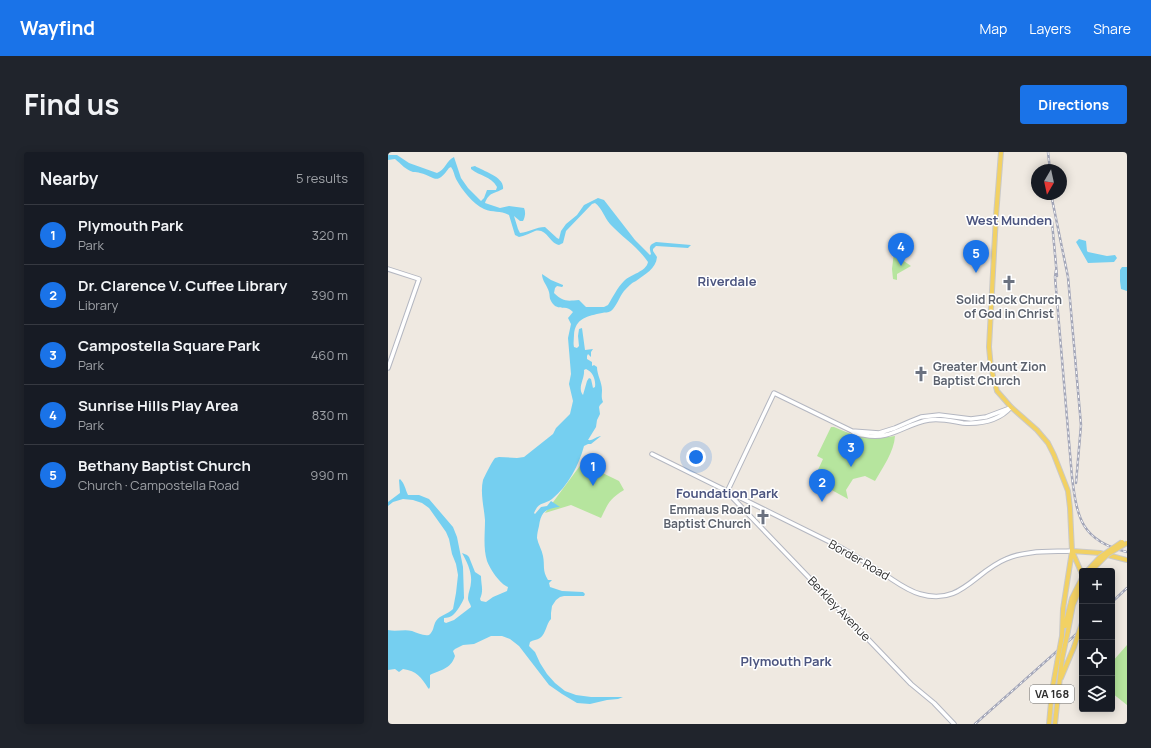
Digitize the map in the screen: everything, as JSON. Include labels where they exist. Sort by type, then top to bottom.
[{"type":"main road","points":[[1002,152],[996,216],[989,352],[991,368],[999,393],[1011,407],[1040,433],[1051,447],[1068,491],[1072,551],[1063,609],[1062,636]]},
{"type":"main road","points":[[1090,568],[1100,557],[1127,539]]},
{"type":"main road","points":[[1094,568],[1108,554],[1127,543]]},
{"type":"main road","points":[[1072,551],[1104,554],[1127,560]]},
{"type":"main road","points":[[1072,551],[1079,568]]},
{"type":"main road","name":"VA 168","points":[[1049,724],[1052,691],[1062,636],[1069,606],[1079,587]]},
{"type":"main road","name":"VA 168","points":[[1055,724],[1062,659],[1073,605],[1079,588]]},
{"type":"main road","points":[[1058,686],[1079,632]]},
{"type":"street","points":[[388,269],[419,279],[388,368]]},
{"type":"street","points":[[727,492],[774,393],[855,433],[878,437],[893,433],[913,424],[930,420],[945,420],[967,423],[980,422],[1000,416],[1006,413],[1011,407]]},
{"type":"street","name":"Border Road","points":[[652,454],[853,554],[908,589],[919,594],[942,596],[955,592],[971,583],[995,564],[1014,556],[1027,553],[1072,551]]},
{"type":"street","name":"Berkley Avenue","points":[[727,492],[911,684],[934,703],[954,724]]},
{"type":"street","points":[[738,503],[742,499]]},
{"type":"green space","points":[[894,252],[911,266],[897,274],[897,280],[893,279],[892,269]]},
{"type":"green space","points":[[831,427],[870,438],[895,436],[893,448],[875,481],[865,476],[853,479],[846,490],[848,499],[828,488],[822,490],[811,485],[823,459],[817,456]]},
{"type":"green space","points":[[582,463],[619,481],[624,490],[615,496],[610,502],[601,518],[571,505],[545,513]]},
{"type":"green space","points":[[1127,645],[1127,705],[1115,695],[1115,659]]},
{"type":"water","points":[[388,154],[397,155],[409,163],[437,173],[440,172],[454,157],[461,178],[468,188],[481,201],[487,190],[496,190],[497,187],[492,181],[471,169],[471,167],[475,166],[493,175],[501,181],[503,189],[490,195],[485,203],[500,208],[509,206],[524,208],[525,214],[523,221],[520,221],[514,216],[520,233],[545,227],[559,239],[561,231],[566,224],[577,215],[584,205],[598,198],[604,200],[635,240],[650,255],[650,246],[656,242],[691,245],[688,248],[656,246],[653,249],[657,257],[655,265],[650,271],[631,284],[624,291],[611,311],[587,317],[580,321],[577,325],[574,335],[574,347],[577,348],[579,346],[579,329],[582,328],[585,350],[593,349],[591,352],[591,357],[588,354],[587,359],[592,362],[592,366],[594,365],[597,367],[602,387],[603,402],[599,407],[600,414],[596,427],[588,440],[601,436],[591,444],[584,446],[576,468],[568,482],[558,494],[538,507],[534,513],[535,514],[541,507],[547,506],[551,501],[560,507],[544,512],[541,517],[537,535],[543,556],[545,573],[548,580],[552,580],[549,583],[550,587],[562,591],[583,592],[585,594],[584,596],[564,596],[556,600],[552,606],[551,619],[544,634],[540,638],[530,642],[529,646],[535,652],[547,674],[565,691],[576,695],[591,697],[623,697],[590,704],[577,703],[549,685],[519,646],[510,639],[502,636],[491,636],[474,644],[463,645],[455,649],[453,651],[455,656],[451,664],[430,675],[429,689],[421,678],[412,671],[403,669],[399,672],[395,669],[388,670],[388,630],[409,630],[423,635],[429,635],[438,619],[453,609],[458,575],[446,532],[429,508],[422,503],[403,499],[393,502],[388,506],[388,502],[400,493],[399,480],[400,479],[403,483],[408,495],[419,495],[429,499],[453,527],[457,537],[463,567],[464,598],[456,612],[448,618],[444,618],[444,622],[446,623],[454,620],[471,607],[468,601],[468,594],[471,584],[471,575],[462,553],[469,557],[475,572],[481,576],[481,601],[486,602],[507,591],[508,587],[496,576],[487,561],[482,495],[483,480],[495,458],[524,457],[553,434],[556,428],[570,414],[573,401],[569,384],[571,374],[568,338],[571,324],[568,318],[573,312],[569,309],[555,306],[552,303],[542,274],[563,285],[562,287],[557,286],[555,288],[554,293],[560,298],[568,301],[579,300],[586,307],[604,307],[608,305],[624,281],[641,271],[648,262],[640,252],[610,224],[595,203],[592,204],[566,231],[563,243],[559,245],[539,231],[519,237],[515,235],[509,215],[480,207],[458,183],[451,167],[445,174],[436,179],[418,172],[410,171],[395,159],[388,160]],"holes":[[[586,369],[594,376],[595,387],[593,388],[591,379],[589,378],[583,395],[581,392],[581,386],[584,370]]]},
{"type":"water","points":[[1079,239],[1086,241],[1088,252],[1107,256],[1115,255],[1117,258],[1114,262],[1088,263],[1076,242]]},
{"type":"water","points":[[1122,267],[1127,267],[1127,291],[1121,289],[1120,270]]},
{"type":"railway","points":[[1048,152],[1049,164]]},
{"type":"railway","points":[[1052,200],[1068,277],[1081,425],[1076,483]]},
{"type":"railway","points":[[1052,222],[1057,276]]},
{"type":"railway","points":[[1056,270],[1055,277],[1072,477],[1076,505],[1084,526],[1091,535],[1100,542],[1127,552]]},
{"type":"railway","points":[[1115,599],[1127,588]]},
{"type":"railway","points":[[975,724],[1079,632]]},
{"type":"place","name":"Sunrise Hills Play Area","points":[[901,266]]},
{"type":"place","name":"Bethany Baptist Church","points":[[976,273]]},
{"type":"place","name":"Solid Rock Church of God in Christ","points":[[1009,283]]},
{"type":"place","name":"Greater Mount Zion Baptist Church","points":[[921,374]]},
{"type":"place","name":"Campostella Square Park","points":[[851,467]]},
{"type":"place","name":"Plymouth Park","points":[[593,486]]},
{"type":"place","name":"Dr. Clarence V. Cuffee Library","points":[[822,502]]},
{"type":"place","name":"Emmaus Road Baptist Church","points":[[763,517]]},
{"type":"district","name":"West Munden","points":[[1009,220]]},
{"type":"district","name":"Riverdale","points":[[727,281]]},
{"type":"district","name":"Foundation Park","points":[[727,493]]},
{"type":"district","name":"Plymouth Park","points":[[786,661]]}]
